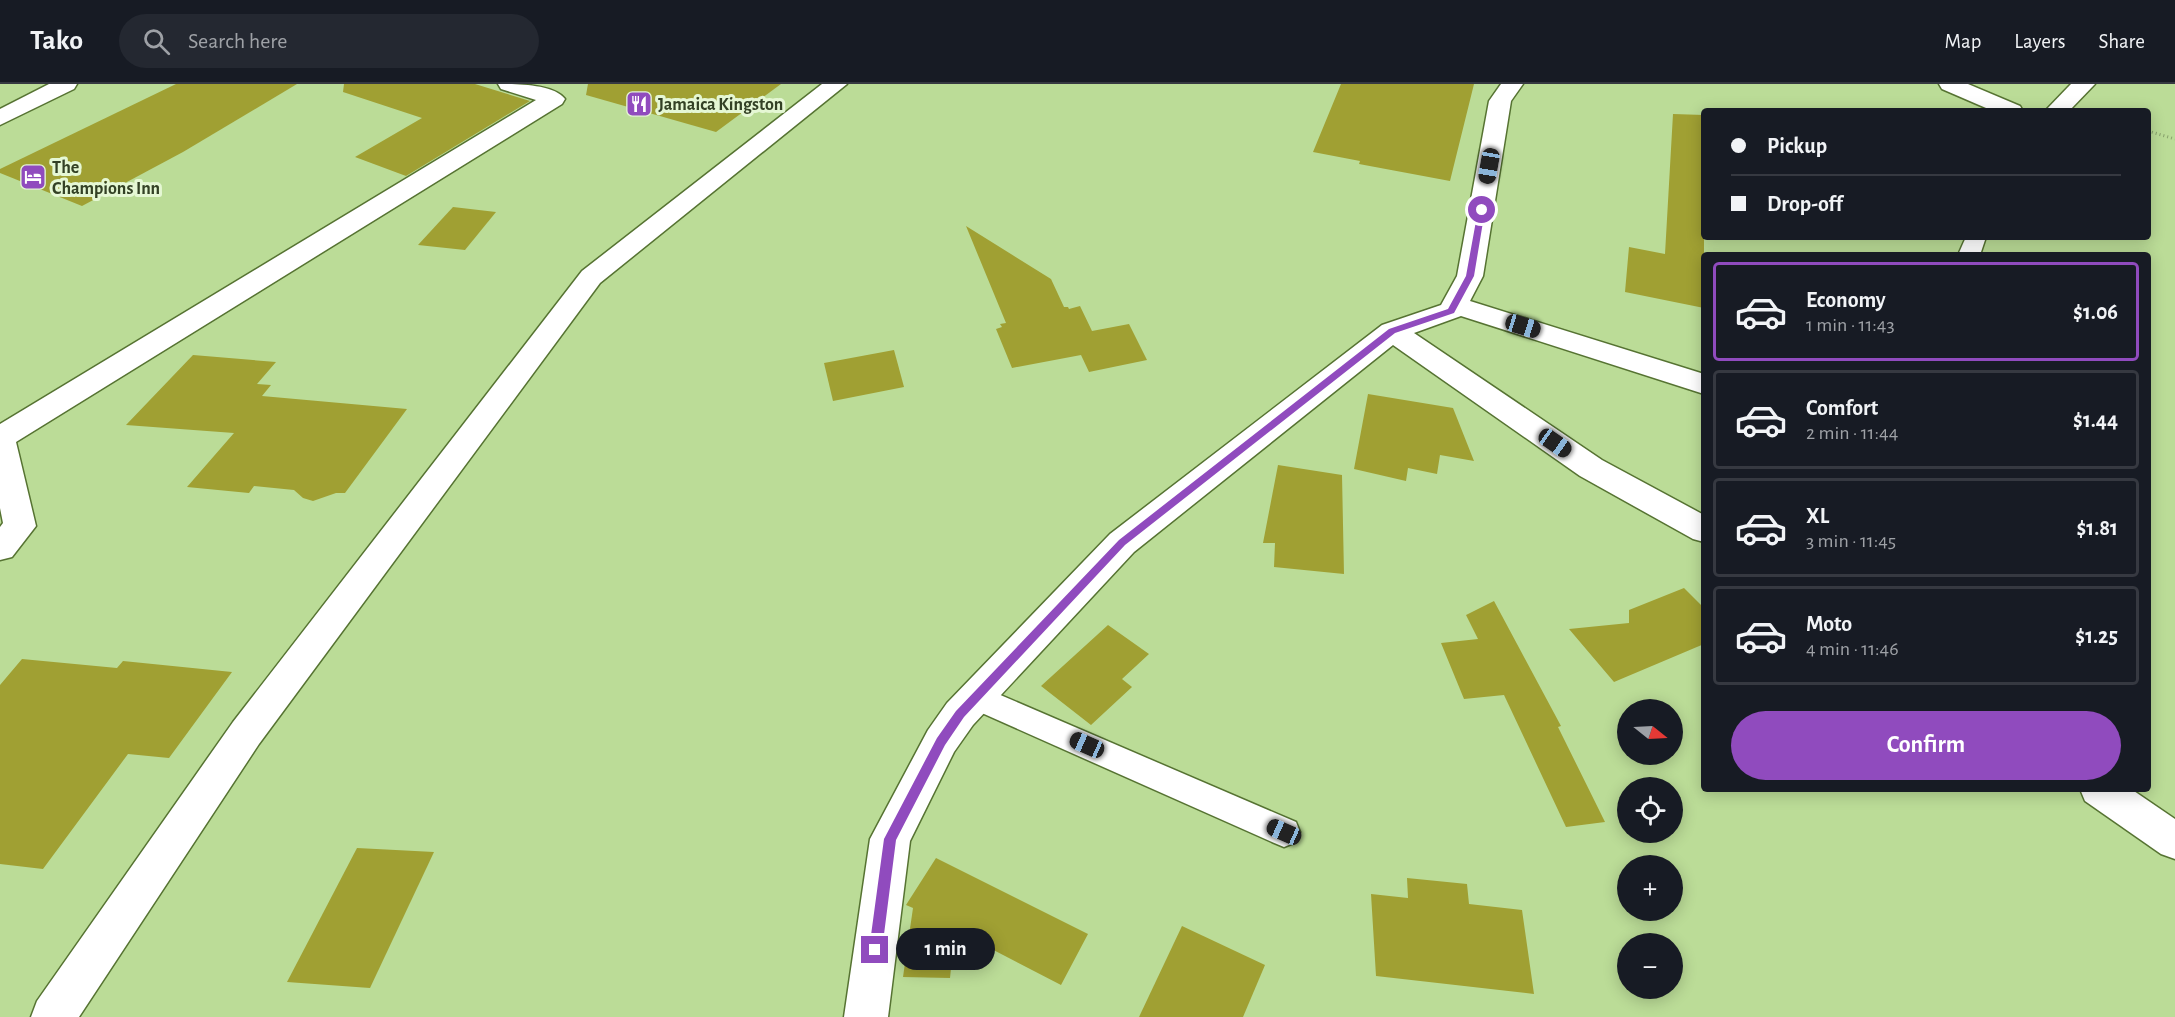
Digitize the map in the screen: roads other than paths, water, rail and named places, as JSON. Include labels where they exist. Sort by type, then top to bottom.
[{"type":"street","points":[[0,118],[66,84]]},
{"type":"street","points":[[0,548],[20,526],[0,438],[554,99],[509,84]]},
{"type":"street","points":[[53,1017],[246,733],[591,277],[836,84]]},
{"type":"street","points":[[866,1017],[890,839],[941,741],[960,714],[1122,543],[1392,331],[1451,311],[1470,276],[1500,101],[1512,84]]},
{"type":"street","points":[[1950,84],[2005,108]]},
{"type":"street","points":[[2059,108],[2084,84]]},
{"type":"street","points":[[1455,305],[1701,383]]},
{"type":"street","points":[[1392,331],[1592,468],[1701,528]]},
{"type":"street","points":[[2103,792],[2175,841]]},
{"type":"lane","points":[[977,697],[1284,832]]},
{"type":"place","name":"Jamaica Kingston","points":[[639,104]]},
{"type":"place","name":"The Champions Inn","points":[[33,177]]}]
